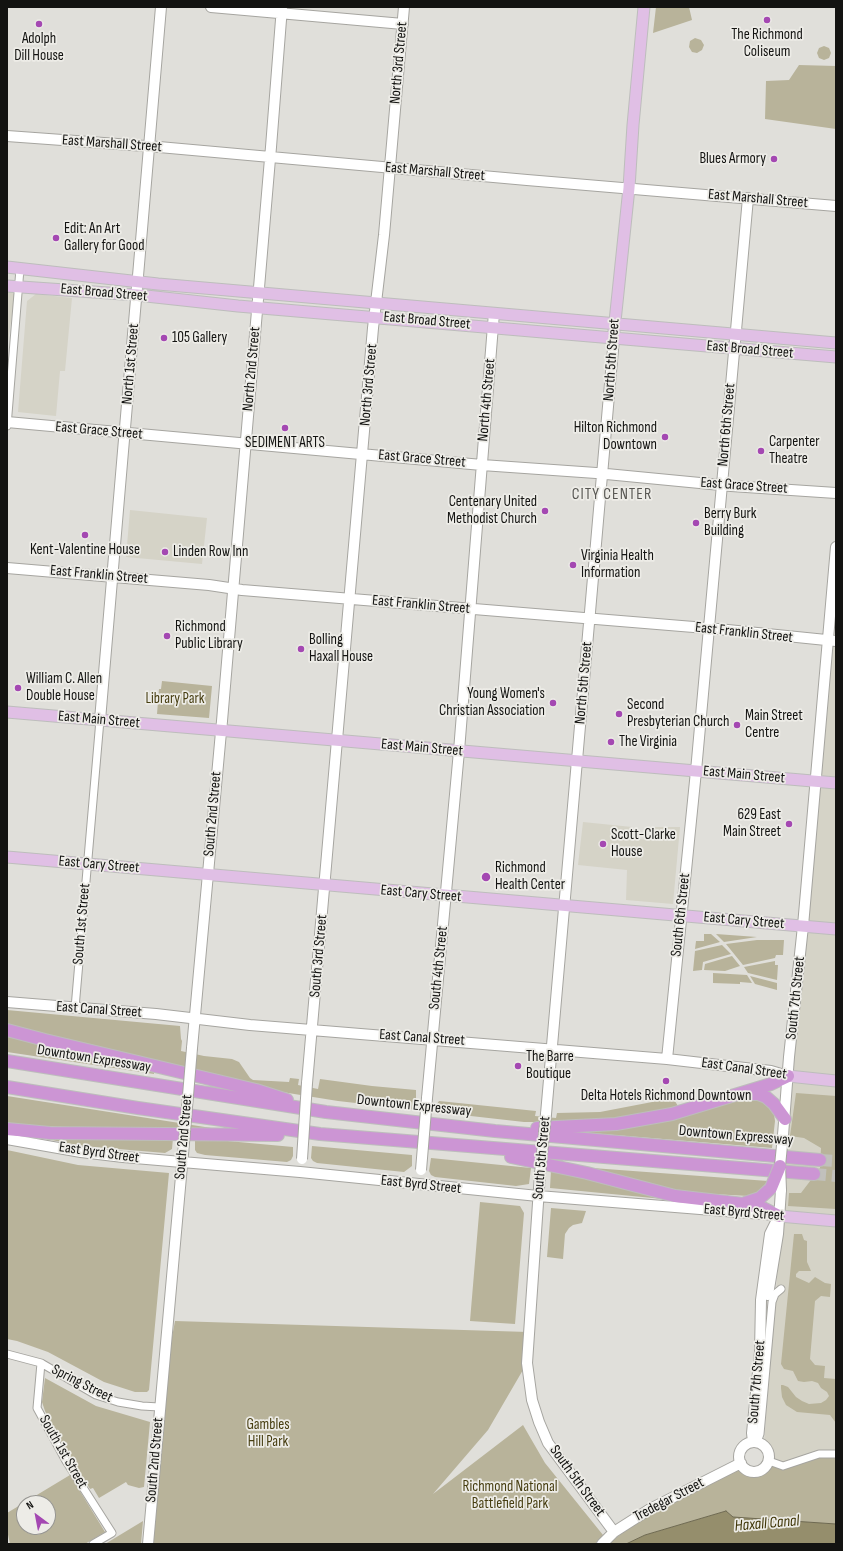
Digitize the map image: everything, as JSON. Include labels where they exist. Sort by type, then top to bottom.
[{"type":"highway","points":[[7,1030],[256,1090],[326,1112]]},
{"type":"highway","name":"Downtown Expressway","points":[[7,1061],[326,1112],[495,1131],[820,1160]]},
{"type":"highway","points":[[495,1131],[624,1122],[672,1114],[779,1081],[788,1076]]},
{"type":"highway","name":"Downtown Expressway","points":[[7,1087],[138,1108],[320,1134],[814,1174]]},
{"type":"highway","points":[[732,1096],[754,1094],[761,1095],[774,1104],[785,1119]]},
{"type":"highway","points":[[7,1129],[50,1133],[320,1134]]},
{"type":"highway","points":[[478,1147],[494,1155],[525,1159],[587,1173],[675,1196],[744,1204],[763,1208],[779,1216]]},
{"type":"highway","points":[[744,1204],[760,1198],[776,1189],[780,1166]]},
{"type":"main road","name":"North 5th Street","points":[[614,338],[614,323],[629,188],[644,7]]},
{"type":"main road","name":"East Broad Street","points":[[7,267],[138,282],[836,343]]},
{"type":"main road","name":"East Broad Street","points":[[13,286],[137,295],[257,307],[836,357]]},
{"type":"main road","name":"East Main Street","points":[[7,712],[836,783]]},
{"type":"main road","name":"East Cary Street","points":[[7,857],[836,929]]},
{"type":"main road","name":"East Canal Street","points":[[788,1076],[836,1081]]},
{"type":"main road","name":"East Byrd Street","points":[[779,1216],[836,1221]]},
{"type":"street","name":"North 1st Street","points":[[100,720],[161,7]]},
{"type":"street","points":[[211,7],[282,10],[403,24]]},
{"type":"street","name":"North 3rd Street","points":[[338,740],[374,317],[384,235],[404,7]]},
{"type":"street","name":"North 2nd Street","points":[[221,730],[282,10]]},
{"type":"street","name":"East Marshall Street","points":[[7,136],[148,146],[836,206]]},
{"type":"street","name":"North 6th Street","points":[[696,771],[748,198]]},
{"type":"street","points":[[7,426],[13,286],[20,269]]},
{"type":"street","name":"North 4th Street","points":[[459,751],[494,313]]},
{"type":"street","name":"North 5th Street","points":[[577,761],[614,338]]},
{"type":"street","name":"East Grace Street","points":[[7,422],[363,453],[482,465],[722,485],[836,492]]},
{"type":"street","name":"South 7th Street","points":[[780,1166],[816,781],[832,641],[836,548]]},
{"type":"street","name":"East Franklin Street","points":[[7,568],[112,576],[832,641]]},
{"type":"street","name":"South 1st Street","points":[[75,1008],[100,720]]},
{"type":"street","name":"South 2nd Street","points":[[148,1544],[159,1407],[221,730]]},
{"type":"street","name":"South 3rd Street","points":[[300,1172],[338,740]]},
{"type":"street","name":"South 4th Street","points":[[420,1185],[459,751]]},
{"type":"street","name":"South 5th Street","points":[[577,761],[538,1196],[527,1363],[532,1400],[538,1422],[548,1443],[614,1532]]},
{"type":"street","name":"South 6th Street","points":[[667,1059],[696,771]]},
{"type":"street","name":"East Canal Street","points":[[7,1002],[667,1059],[771,1071],[788,1076]]},
{"type":"street","name":"East Byrd Street","points":[[7,1138],[81,1152],[538,1196],[779,1216]]},
{"type":"street","name":"South 7th Street","points":[[755,1442],[762,1322],[761,1300],[770,1234],[779,1216],[776,1189]]},
{"type":"street","points":[[755,1442],[760,1434],[772,1302],[774,1294],[781,1289]]},
{"type":"street","name":"Spring Street","points":[[7,1354],[41,1363],[96,1395],[118,1402],[159,1407]]},
{"type":"street","name":"South 1st Street","points":[[41,1363],[38,1408],[66,1462],[112,1533],[93,1544]]},
{"type":"street","points":[[755,1442],[766,1447],[769,1451],[769,1461],[763,1469],[756,1472],[748,1471],[741,1463],[739,1458],[742,1449],[748,1443],[755,1442]]},
{"type":"street","points":[[769,1461],[783,1466],[819,1454],[836,1454]]},
{"type":"street","name":"Tredegar Street","points":[[602,1544],[614,1532],[650,1509],[741,1463]]},
{"type":"shaded area","points":[[7,291],[15,294],[7,348]]},
{"type":"shaded area","points":[[36,294],[72,298],[65,371],[60,371],[56,416],[18,412],[27,301]]},
{"type":"shaded area","points":[[130,510],[207,518],[202,564],[126,557]]},
{"type":"shaded area","points":[[827,641],[836,641],[836,1544],[756,1544]]},
{"type":"shaded area","points":[[583,822],[632,827],[630,838],[650,840],[651,827],[680,827],[673,904],[626,900],[627,870],[578,865]]},
{"type":"green space","points":[[656,7],[689,7],[692,20],[653,33]]},
{"type":"green space","points":[[695,38],[701,40],[704,45],[702,50],[697,53],[692,52],[689,47],[690,41]]},
{"type":"green space","points":[[824,46],[829,48],[831,53],[829,58],[824,60],[819,58],[817,53],[819,48]]},
{"type":"green space","points":[[799,65],[836,66],[836,129],[765,119],[766,81],[789,80]]},
{"type":"green space","name":"Library Park","points":[[162,681],[212,686],[209,718],[157,714],[159,689],[161,689]]},
{"type":"green space","points":[[704,934],[711,934],[720,942],[695,949],[696,941],[704,941]]},
{"type":"green space","points":[[716,934],[757,937],[724,942]]},
{"type":"green space","points":[[757,940],[784,940],[783,955],[776,955],[775,958],[743,965],[726,944]]},
{"type":"green space","points":[[722,945],[731,954],[703,962],[702,970],[693,971],[695,951]]},
{"type":"green space","points":[[732,956],[740,966],[725,971],[704,970],[705,964]]},
{"type":"green space","points":[[775,961],[775,965],[778,965],[777,980],[748,973],[744,967]]},
{"type":"green space","points":[[713,973],[747,975],[752,983],[713,983]]},
{"type":"green space","points":[[750,976],[777,983],[777,990],[755,984]]},
{"type":"green space","points":[[7,1010],[180,1026],[182,1041],[181,1051],[204,1056],[232,1059],[239,1062],[253,1080],[289,1082],[290,1078],[299,1079],[298,1085],[318,1089],[320,1079],[416,1090],[416,1101],[437,1104],[439,1101],[536,1111],[535,1116],[556,1118],[557,1113],[600,1112],[673,1098],[678,1106],[636,1116],[574,1122],[524,1122],[338,1101],[282,1092],[232,1078],[7,1026]]},
{"type":"green space","points":[[7,1034],[154,1071],[154,1074],[7,1052]]},
{"type":"green space","points":[[796,1093],[836,1096],[836,1209],[788,1206],[789,1193],[801,1193],[820,1168],[821,1148],[804,1138],[790,1136]]},
{"type":"green space","points":[[7,1096],[224,1130],[19,1126],[7,1124]]},
{"type":"green space","points":[[755,1097],[768,1105],[774,1114],[775,1121],[772,1148],[566,1131]]},
{"type":"green space","points":[[36,1137],[173,1138],[172,1149],[165,1153],[83,1146]]},
{"type":"green space","points":[[195,1138],[293,1147],[293,1156],[291,1160],[287,1162],[205,1155],[197,1153],[195,1150]]},
{"type":"green space","points":[[312,1146],[412,1155],[412,1166],[404,1172],[317,1163],[311,1158]]},
{"type":"green space","points":[[7,1150],[78,1165],[169,1173],[149,1390],[147,1392],[135,1392],[104,1382],[48,1352],[7,1339]]},
{"type":"green space","points":[[431,1158],[531,1168],[529,1184],[516,1186],[435,1177],[431,1175],[429,1171]]},
{"type":"green space","points":[[579,1167],[768,1181],[762,1191],[748,1196],[679,1192]]},
{"type":"green space","points":[[551,1170],[636,1192],[673,1200],[550,1188]]},
{"type":"green space","points":[[480,1202],[520,1206],[524,1213],[515,1324],[470,1321]]},
{"type":"green space","points":[[551,1208],[586,1211],[582,1223],[573,1225],[565,1234],[563,1259],[547,1257]]},
{"type":"green space","points":[[794,1234],[802,1234],[804,1240],[807,1241],[807,1262],[811,1271],[799,1271],[796,1274],[796,1277],[809,1283],[815,1277],[825,1283],[831,1284],[830,1297],[821,1296],[815,1301],[810,1359],[815,1365],[825,1366],[824,1378],[836,1379],[836,1423],[830,1415],[797,1412],[786,1405],[782,1397],[781,1385],[788,1387],[796,1397],[809,1404],[821,1403],[829,1396],[818,1383],[812,1381],[798,1381],[793,1371],[784,1369],[781,1364]]},
{"type":"green space","name":"Gambles Hill Park","points":[[175,1321],[528,1332],[527,1363],[488,1430],[433,1494],[523,1425],[545,1463],[603,1535],[595,1544],[148,1544],[159,1407]]},
{"type":"green space","points":[[45,1378],[96,1406],[150,1422],[144,1487],[139,1488],[128,1485],[126,1482],[99,1498],[93,1488],[90,1489],[62,1445],[45,1411],[42,1402]]},
{"type":"green space","points":[[836,1454],[836,1524],[733,1517],[726,1511],[645,1535],[626,1544],[609,1544],[650,1509],[742,1466],[748,1471],[756,1472],[763,1469],[768,1464],[777,1464],[807,1457]]},
{"type":"green space","points":[[70,1475],[105,1532],[85,1544],[10,1544],[7,1530],[7,1513],[16,1508],[16,1535],[56,1535],[56,1495],[37,1495]]},
{"type":"green space","points":[[143,1521],[141,1544],[105,1544]]},
{"type":"water","name":"Haxall Canal","points":[[726,1511],[733,1517],[836,1524],[836,1544],[626,1544],[645,1535]]},
{"type":"tunnel","points":[[820,1160],[836,1161]]},
{"type":"tunnel","points":[[814,1174],[836,1176]]},
{"type":"place","name":"The Richmond Coliseum","points":[[767,20]]},
{"type":"place","name":"Adolph Dill House","points":[[39,24]]},
{"type":"place","name":"Blues Armory","points":[[774,159]]},
{"type":"place","name":"Edit: An Art Gallery for Good","points":[[56,238]]},
{"type":"place","name":"105 Gallery","points":[[164,338]]},
{"type":"place","name":"SEDIMENT ARTS","points":[[285,428]]},
{"type":"place","name":"Hilton Richmond Downtown","points":[[665,437]]},
{"type":"place","name":"Carpenter Theatre","points":[[761,451]]},
{"type":"place","name":"Centenary United Methodist Church","points":[[545,511]]},
{"type":"place","name":"Berry Burk Building","points":[[696,523]]},
{"type":"place","name":"Kent-Valentine House","points":[[85,535]]},
{"type":"place","name":"Linden Row Inn","points":[[165,552]]},
{"type":"place","name":"Virginia Health Information","points":[[573,565]]},
{"type":"place","name":"Richmond Public Library","points":[[167,636]]},
{"type":"place","name":"Bolling Haxall House","points":[[301,649]]},
{"type":"place","name":"William C. Allen Double House","points":[[18,688]]},
{"type":"place","name":"Young Women's Christian Association","points":[[553,703]]},
{"type":"place","name":"Second Presbyterian Church","points":[[619,714]]},
{"type":"place","name":"Main Street Centre","points":[[737,725]]},
{"type":"place","name":"The Virginia","points":[[611,742]]},
{"type":"place","name":"629 East Main Street","points":[[789,824]]},
{"type":"place","name":"Scott-Clarke House","points":[[603,844]]},
{"type":"place","name":"Richmond Health Center","points":[[486,877]]},
{"type":"place","name":"The Barre Boutique","points":[[518,1066]]},
{"type":"place","name":"Delta Hotels Richmond Downtown","points":[[666,1081]]},
{"type":"district","name":"CITY CENTER","points":[[612,495]]},
{"type":"park label","name":"Richmond National Battlefield Park","points":[[510,1496]]}]
